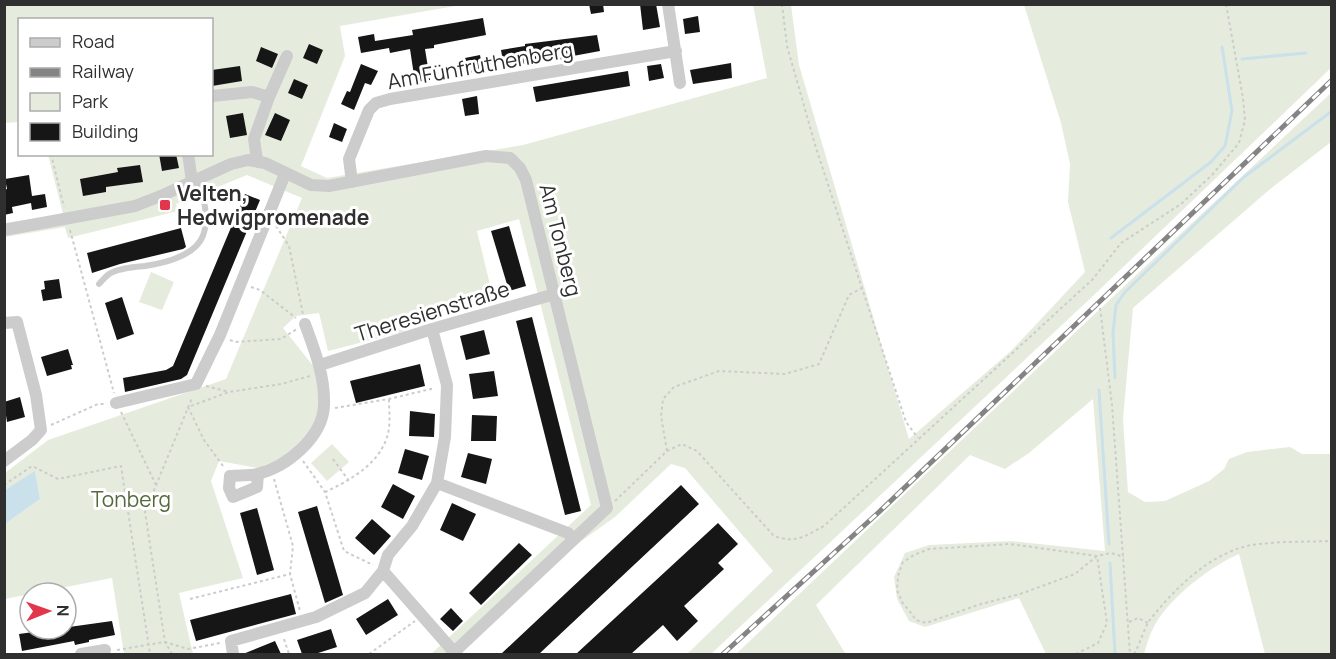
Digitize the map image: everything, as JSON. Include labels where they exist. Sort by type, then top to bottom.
[{"type":"street","points":[[668,4],[680,83]]},
{"type":"street","name":"Am Fünfruthenberg","points":[[352,182],[349,159],[369,110],[376,103],[676,51]]},
{"type":"street","points":[[4,230],[135,206],[231,164],[257,160],[254,139],[287,56]]},
{"type":"street","points":[[213,96],[252,92],[269,97]]},
{"type":"street","points":[[189,156],[195,180]]},
{"type":"street","name":"Am Tonberg","points":[[257,160],[311,185],[329,186],[486,156],[510,158],[520,168],[526,180],[607,508]]},
{"type":"street","points":[[116,403],[196,384],[220,335],[285,174]]},
{"type":"street","name":"Theresienstraße","points":[[320,369],[432,329],[555,294]]},
{"type":"street","points":[[4,323],[17,322],[36,395],[40,430],[32,440],[4,461]]},
{"type":"street","points":[[258,474],[257,487],[233,497],[229,488],[230,476],[258,474],[290,459],[314,437],[324,407],[320,369],[305,324]]},
{"type":"street","points":[[233,654],[231,641],[303,621],[365,593],[383,571],[388,555],[412,526],[437,483],[445,437],[447,385],[432,329]]},
{"type":"street","points":[[437,483],[567,533],[573,539]]},
{"type":"street","points":[[383,571],[453,653],[607,508]]},
{"type":"street","points":[[81,654],[105,650]]},
{"type":"lane","points":[[99,284],[111,273],[177,259],[201,242],[206,232],[206,225],[203,195],[195,180]]},
{"type":"path","points":[[782,4],[787,46],[798,87],[906,422],[918,439]]},
{"type":"path","points":[[607,508],[667,451],[682,444],[697,451],[774,536],[785,540],[799,539],[824,526],[1094,279],[1121,243],[1181,204],[1212,175],[1239,143],[1245,120],[1244,109],[1226,4]]},
{"type":"path","points":[[51,156],[116,403],[156,485]]},
{"type":"path","points":[[268,213],[289,246],[305,324]]},
{"type":"path","points":[[241,282],[260,290],[305,324]]},
{"type":"path","points":[[667,451],[661,416],[663,399],[674,387],[719,371],[785,374],[819,364],[849,295],[862,288]]},
{"type":"path","points":[[1100,309],[1112,395],[1130,654]]},
{"type":"path","points":[[220,335],[235,342],[281,339],[305,324]]},
{"type":"path","points":[[188,407],[229,392],[281,384],[320,369]]},
{"type":"path","points":[[172,654],[165,642],[145,512],[196,384],[229,392]]},
{"type":"path","points":[[324,407],[338,408],[389,399],[447,385]]},
{"type":"path","points":[[325,492],[349,481],[374,460],[387,437],[389,399]]},
{"type":"path","points":[[40,430],[98,404],[116,403]]},
{"type":"path","points":[[188,407],[204,440],[230,476]]},
{"type":"path","points":[[297,453],[325,492],[344,551],[383,571]]},
{"type":"path","points":[[333,459],[349,481]]},
{"type":"path","points":[[4,485],[32,466],[58,479],[122,466],[150,654]]},
{"type":"path","points":[[271,468],[293,546],[290,574],[303,621]]},
{"type":"path","points":[[1134,654],[1148,623],[1196,572],[1223,554],[1252,545],[1332,541]]},
{"type":"path","points":[[1097,556],[1075,574],[1020,594],[981,604],[926,623],[916,620],[902,602],[897,590],[898,576],[903,562],[929,549],[1010,544],[1097,556],[1111,553],[1124,557]]},
{"type":"path","points":[[1076,654],[1098,643],[1107,623],[1097,556]]},
{"type":"path","points":[[190,599],[290,574]]},
{"type":"path","points":[[369,654],[422,616]]},
{"type":"path","points":[[1129,622],[1138,618],[1148,623]]},
{"type":"path","points":[[280,627],[289,654]]},
{"type":"path","points":[[105,650],[165,642],[188,649],[231,641]]},
{"type":"green space","name":"Tonberg","points":[[4,5],[461,5],[340,26],[345,56],[301,166],[327,178],[523,145],[767,78],[753,5],[791,5],[799,65],[909,439],[1011,351],[1085,272],[1068,202],[1070,164],[1061,123],[1024,5],[1331,5],[1332,67],[1095,294],[711,654],[687,654],[773,571],[685,468],[671,464],[615,517],[580,542],[461,654],[431,654],[591,505],[519,219],[477,231],[493,297],[404,320],[407,331],[328,351],[319,313],[296,316],[283,328],[314,367],[320,407],[309,434],[286,456],[258,468],[219,461],[211,481],[243,578],[179,593],[193,654],[124,654],[112,578],[78,585],[78,581],[18,581],[18,596],[5,599],[5,524],[40,499],[35,472],[5,490],[5,473],[48,440],[226,379],[302,198],[247,175],[176,204],[178,211],[68,238],[65,227],[5,237],[5,223],[63,214],[48,156],[213,156],[213,18],[18,18],[18,122],[5,123]]},
{"type":"green space","points":[[1331,93],[1331,142],[1269,190],[1133,308],[1123,419],[1128,492],[1145,502],[1165,501],[1209,481],[1224,469],[1229,459],[1247,452],[1290,447],[1302,454],[1331,454],[1331,654],[1265,654],[1239,554],[1204,574],[1171,603],[1154,627],[1144,654],[1046,654],[1019,598],[925,627],[909,621],[897,599],[894,577],[905,553],[929,545],[1011,541],[1105,551],[1093,399],[1029,453],[1005,469],[970,455],[816,605],[845,653],[736,654],[1102,307]]},
{"type":"green space","points":[[151,272],[174,282],[162,310],[139,302]]},
{"type":"green space","points":[[332,444],[349,462],[327,481],[311,463]]},
{"type":"water","points":[[35,471],[40,499],[5,524],[5,490]]},
{"type":"building","points":[[589,4],[603,4],[604,12],[591,14]]},
{"type":"building","points":[[640,4],[656,4],[660,27],[643,30]]},
{"type":"building","points":[[698,16],[700,32],[685,34],[683,19]]},
{"type":"building","points":[[483,18],[486,35],[434,45],[434,48],[425,49],[430,80],[415,82],[410,49],[390,53],[389,48],[361,53],[358,37],[374,34],[375,41],[413,35],[412,30]]},
{"type":"building","points":[[597,35],[600,51],[573,56],[574,58],[557,60],[557,58],[504,67],[501,50],[525,46],[525,44]]},
{"type":"building","points":[[309,44],[323,50],[317,64],[303,58]]},
{"type":"building","points":[[261,47],[278,54],[272,68],[256,61]]},
{"type":"building","points":[[480,55],[483,71],[467,73],[465,58]]},
{"type":"building","points":[[731,63],[732,78],[693,84],[690,70]]},
{"type":"building","points":[[361,64],[378,71],[371,85],[365,83],[354,110],[341,104],[347,91],[350,92]]},
{"type":"building","points":[[661,64],[664,78],[649,81],[647,66]]},
{"type":"building","points":[[240,66],[242,81],[213,86],[213,70]]},
{"type":"building","points":[[628,71],[630,86],[536,102],[533,87]]},
{"type":"building","points":[[294,79],[308,85],[302,99],[288,93]]},
{"type":"building","points":[[477,96],[479,114],[465,116],[462,99]]},
{"type":"building","points":[[243,113],[247,135],[230,138],[226,116]]},
{"type":"building","points":[[275,113],[290,120],[281,141],[265,135]]},
{"type":"building","points":[[334,123],[347,129],[342,142],[329,137]]},
{"type":"building","points":[[159,156],[176,156],[179,168],[162,171]]},
{"type":"building","points":[[140,165],[143,182],[106,187],[106,192],[83,196],[80,179],[118,172],[117,168]]},
{"type":"building","points":[[29,175],[32,196],[45,194],[47,207],[32,210],[31,203],[12,207],[13,213],[4,215],[4,190],[7,189],[5,179]]},
{"type":"building","points":[[245,194],[260,200],[187,375],[181,379],[125,392],[123,378],[166,370],[173,366]]},
{"type":"building","points":[[509,226],[526,286],[509,291],[491,231]]},
{"type":"building","points":[[181,228],[186,247],[183,249],[92,273],[87,253]]},
{"type":"building","points":[[59,279],[62,298],[43,301],[41,290],[45,289],[44,281]]},
{"type":"building","points":[[122,297],[134,334],[117,340],[105,303]]},
{"type":"building","points":[[532,317],[581,511],[565,515],[516,321]]},
{"type":"building","points":[[484,330],[490,354],[466,360],[460,336]]},
{"type":"building","points":[[68,349],[72,369],[47,376],[41,357]]},
{"type":"building","points":[[420,364],[425,386],[356,403],[350,381]]},
{"type":"building","points":[[494,371],[498,396],[473,399],[469,374]]},
{"type":"building","points":[[20,397],[25,417],[7,422],[4,402]]},
{"type":"building","points":[[410,411],[435,414],[434,437],[409,436]]},
{"type":"building","points":[[472,415],[497,416],[496,441],[471,441]]},
{"type":"building","points":[[405,449],[429,456],[422,480],[398,473]]},
{"type":"building","points":[[468,453],[492,459],[486,484],[461,477]]},
{"type":"building","points":[[393,484],[415,496],[403,519],[381,507]]},
{"type":"building","points":[[681,485],[699,504],[539,654],[501,654]]},
{"type":"building","points":[[452,503],[476,514],[463,541],[440,530]]},
{"type":"building","points":[[317,506],[343,595],[325,603],[298,512]]},
{"type":"building","points":[[257,508],[274,570],[257,575],[240,513]]},
{"type":"building","points":[[372,519],[391,536],[374,555],[355,538]]},
{"type":"building","points":[[718,523],[738,544],[718,563],[724,569],[684,606],[698,621],[677,641],[663,625],[631,654],[576,654]]},
{"type":"building","points":[[519,543],[532,555],[481,605],[469,593]]},
{"type":"building","points":[[291,594],[296,614],[196,641],[190,620]]},
{"type":"building","points":[[388,599],[398,615],[366,635],[356,619]]},
{"type":"building","points":[[451,608],[463,621],[453,631],[440,619]]},
{"type":"building","points":[[112,621],[115,635],[75,645],[74,641],[78,641],[78,626]]},
{"type":"building","points":[[331,629],[337,647],[315,654],[302,654],[297,640]]},
{"type":"building","points":[[20,641],[74,641],[22,651]]},
{"type":"building","points":[[275,641],[281,654],[243,654]]},
{"type":"waterway","points":[[1111,238],[1211,162],[1225,146],[1232,111],[1222,47]]},
{"type":"waterway","points":[[1242,59],[1306,53]]},
{"type":"waterway","points":[[1115,378],[1113,333],[1116,305],[1125,292],[1244,177],[1332,111]]},
{"type":"waterway","points":[[1099,390],[1109,544]]},
{"type":"waterway","points":[[1110,563],[1115,654]]},
{"type":"railway","points":[[723,654],[879,512],[1332,80]]},
{"type":"place","name":"Velten, Hedwigpromenade","points":[[165,205]]}]
